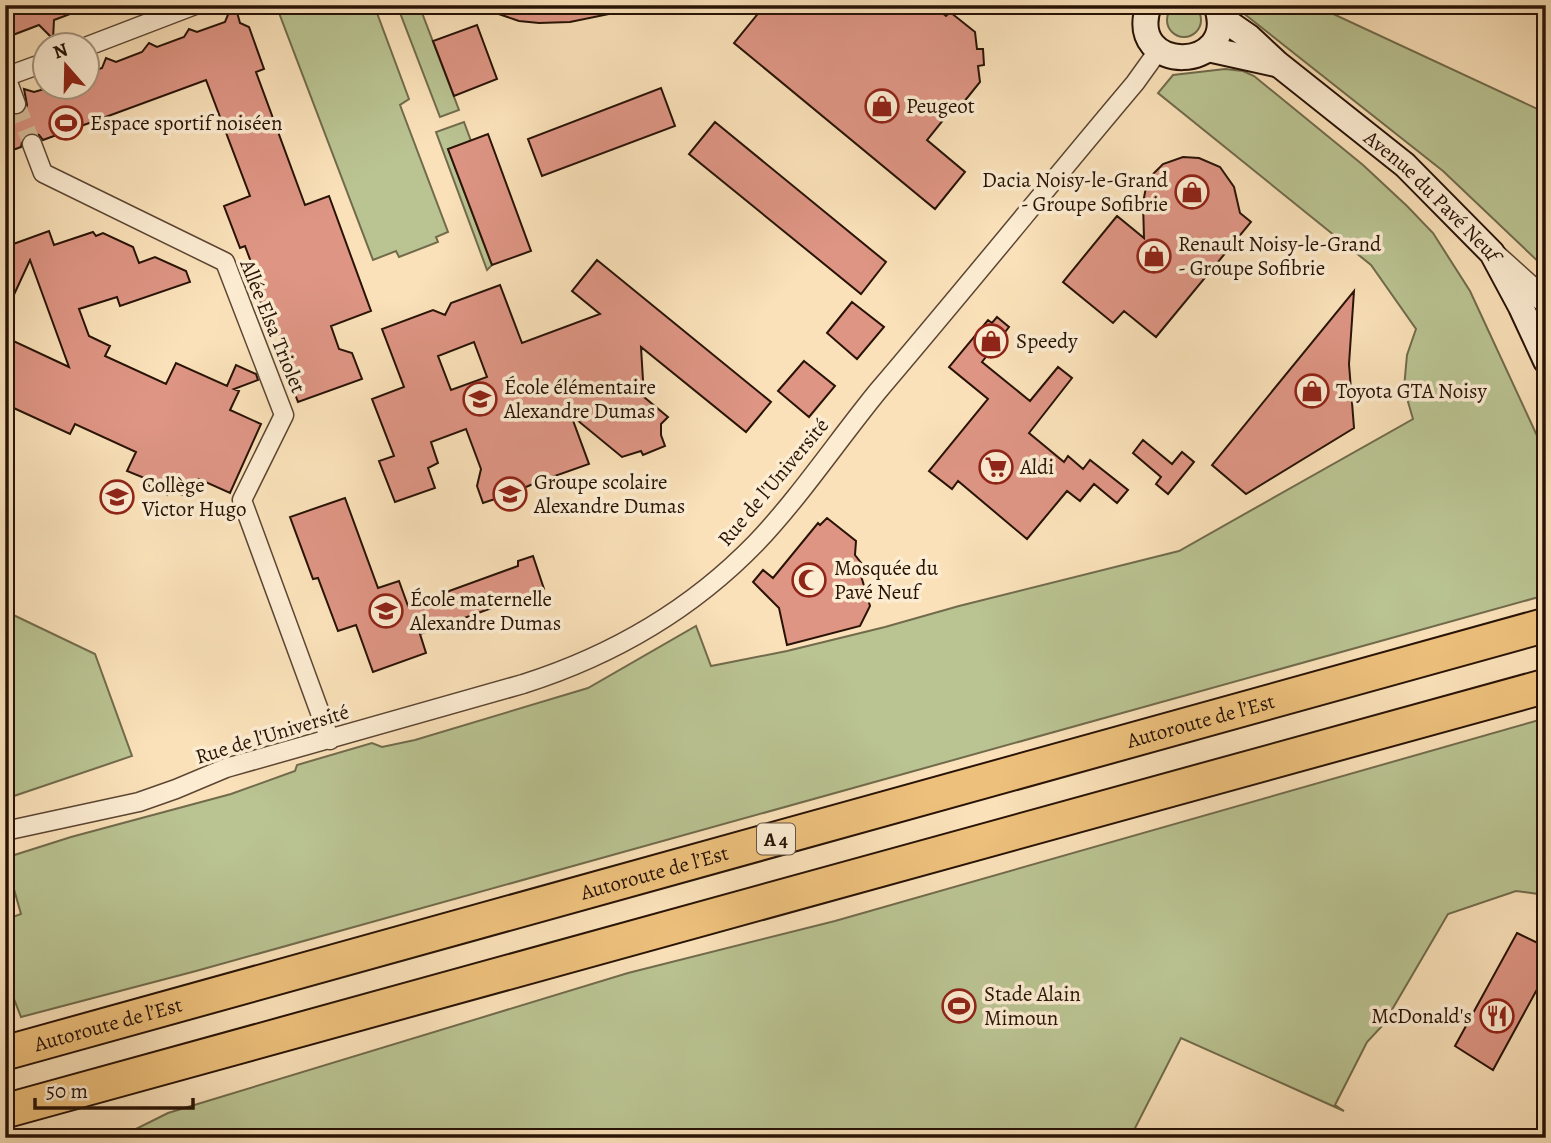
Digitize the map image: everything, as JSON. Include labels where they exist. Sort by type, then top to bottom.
[{"type":"highway","name":"Autoroute de l’Est","points":[[5,1053],[1546,625]]},
{"type":"highway","points":[[5,1111],[1546,686]]},
{"type":"main road","points":[[1140,10],[1148,37],[1158,51]]},
{"type":"main road","name":"Avenue du Pavé Neuf","points":[[1158,51],[1178,59],[1193,58],[1208,49],[1219,32],[1218,11]]},
{"type":"main road","name":"Avenue du Pavé Neuf","points":[[1218,11],[1278,64],[1405,165],[1492,253],[1546,361]]},
{"type":"main road","name":"Avenue du Pavé Neuf","points":[[1208,49],[1278,64]]},
{"type":"street","points":[[102,41],[195,5]]},
{"type":"street","name":"Rue de l'Université","points":[[5,831],[139,802],[226,768],[559,673],[647,631],[703,592],[756,543],[876,394],[1135,83],[1158,51]]},
{"type":"street","points":[[16,104],[6,76],[32,67]]},
{"type":"street","name":"Allée Elsa Triolet","points":[[32,144],[43,173],[225,262],[284,415],[242,500],[330,740]]},
{"type":"street","points":[[1492,253],[1546,302]]},
{"type":"green space","points":[[1184,3],[1196,8],[1201,20],[1196,32],[1184,37],[1172,32],[1167,20],[1172,8]]},
{"type":"green space","points":[[276,5],[374,5],[409,99],[400,105],[448,232],[436,237],[438,242],[399,257],[396,251],[373,260]]},
{"type":"green space","points":[[397,5],[419,5],[459,110],[440,117]]},
{"type":"green space","points":[[1233,5],[1314,5],[1546,113],[1546,269],[1443,171]]},
{"type":"green space","points":[[1225,69],[1243,71],[1254,76],[1363,165],[1433,233],[1470,291],[1546,455],[1546,595],[196,971],[21,1017],[5,976],[5,920],[21,914],[5,858],[71,837],[231,794],[295,771],[297,765],[372,743],[382,747],[415,740],[588,688],[696,626],[711,666],[885,627],[1179,551],[1413,419],[1404,388],[1407,355],[1416,329],[1371,265],[1158,93],[1173,75]]},
{"type":"green space","points":[[464,122],[471,141],[448,149],[492,265],[487,270],[436,132]]},
{"type":"green space","points":[[5,611],[95,654],[132,756],[5,799]]},
{"type":"green space","points":[[1546,718],[1546,895],[1516,891],[1448,914],[1383,1025],[1367,1042],[1335,1105],[1344,1111],[1181,1038],[1130,1138],[48,1138],[81,1131],[130,1132],[168,1113],[628,973],[835,921]]},
{"type":"building","points":[[5,5],[89,7],[54,20],[53,32],[46,32],[39,25],[5,38]]},
{"type":"building","points":[[232,5],[235,5],[240,23],[249,27],[264,69],[256,72],[305,205],[329,196],[371,311],[331,326],[339,349],[352,353],[362,379],[298,402],[277,346],[282,344],[270,312],[265,313],[252,280],[257,278],[245,246],[240,248],[224,206],[250,196],[206,80],[43,140],[39,135],[29,133],[23,137],[21,147],[5,153],[5,115],[8,111],[19,115],[25,111],[27,105],[24,89],[32,91],[32,102],[102,102],[102,68],[106,58],[116,62],[142,52],[149,43],[157,47],[184,37],[189,29],[197,32],[225,22]]},
{"type":"building","points":[[481,5],[613,5],[614,13],[570,22],[539,23],[519,21],[481,8]]},
{"type":"building","name":"Peugeot","points":[[765,5],[932,5],[946,16],[950,12],[975,32],[977,49],[983,49],[984,65],[978,66],[980,82],[959,108],[956,104],[927,140],[965,172],[935,209],[734,43]]},
{"type":"building","points":[[477,25],[497,79],[454,96],[433,41]]},
{"type":"building","points":[[661,88],[675,126],[542,176],[528,139]]},
{"type":"building","points":[[715,122],[886,262],[861,294],[689,154]]},
{"type":"building","points":[[488,134],[531,251],[492,265],[448,149]]},
{"type":"building","name":"Renault Noisy-le-Grand - Groupe Sofibrie","points":[[1183,157],[1199,158],[1220,167],[1234,187],[1240,213],[1251,222],[1156,337],[1124,311],[1113,323],[1063,282],[1117,216],[1144,238],[1143,203],[1146,187],[1163,164]]},
{"type":"building","points":[[49,231],[54,245],[93,232],[96,236],[103,233],[133,247],[139,263],[155,257],[186,271],[190,282],[120,306],[117,297],[79,309],[89,336],[110,346],[105,356],[166,384],[176,363],[227,386],[236,365],[256,374],[258,380],[234,389],[239,391],[230,410],[261,424],[230,493],[199,479],[190,498],[170,490],[167,495],[145,484],[147,479],[127,471],[136,452],[75,424],[70,434],[5,404],[5,337],[69,367],[30,260],[5,314],[5,247]]},
{"type":"building","points":[[597,260],[771,402],[746,432],[641,347],[644,397],[668,417],[661,424],[665,446],[643,455],[641,451],[622,457],[571,415],[589,464],[535,483],[517,491],[519,495],[503,501],[501,497],[483,503],[477,486],[481,469],[466,429],[431,442],[438,463],[428,468],[435,488],[395,502],[379,461],[394,456],[372,399],[404,387],[382,329],[433,310],[445,315],[451,303],[500,285],[522,343],[600,314],[572,291]],"holes":[[[474,342],[487,377],[451,390],[438,356]]]},
{"type":"building","name":"Toyota GTA Noisy","points":[[1354,291],[1349,364],[1354,428],[1246,494],[1212,465]]},
{"type":"building","points":[[852,302],[884,327],[857,359],[827,333]]},
{"type":"building","points":[[997,317],[1009,327],[982,362],[1030,401],[1058,367],[1072,378],[1029,433],[1064,462],[1068,456],[1083,469],[1090,460],[1128,490],[1117,503],[1094,484],[1080,501],[1067,491],[1027,539],[958,481],[952,489],[929,471],[988,399],[949,367],[988,320],[992,323]]},
{"type":"building","points":[[804,361],[835,386],[809,417],[778,391]]},
{"type":"building","points":[[1143,440],[1172,464],[1182,452],[1194,462],[1168,494],[1156,484],[1161,477],[1133,453]]},
{"type":"building","points":[[345,498],[378,588],[399,581],[408,606],[518,566],[518,561],[533,556],[544,589],[420,634],[426,653],[373,672],[356,625],[338,631],[318,578],[313,579],[290,517]]},
{"type":"building","name":"Mosquée du Pavé Neuf","points":[[827,518],[856,541],[855,555],[862,564],[859,569],[870,606],[860,626],[787,645],[779,608],[753,582],[763,570],[773,578],[818,523],[820,525]]},
{"type":"building","name":"McDonald's","points":[[1517,933],[1546,947],[1546,973],[1493,1070],[1455,1046]]},
{"type":"tunnel","points":[[16,104],[32,144]]},
{"type":"place","name":"Peugeot","points":[[882,106]]},
{"type":"place","name":"Espace sportif noiséen","points":[[66,123]]},
{"type":"place","name":"Dacia Noisy-le-Grand - Groupe Sofibrie","points":[[1192,192]]},
{"type":"place","name":"Renault Noisy-le-Grand - Groupe Sofibrie","points":[[1154,256]]},
{"type":"place","name":"Speedy","points":[[991,341]]},
{"type":"place","name":"Toyota GTA Noisy","points":[[1312,391]]},
{"type":"place","name":"École élémentaire Alexandre Dumas","points":[[480,399]]},
{"type":"place","name":"Aldi","points":[[996,467]]},
{"type":"place","name":"Groupe scolaire Alexandre Dumas","points":[[510,494]]},
{"type":"place","name":"Collège Victor Hugo","points":[[117,497]]},
{"type":"place","name":"Mosquée du Pavé Neuf","points":[[809,580]]},
{"type":"place","name":"École maternelle Alexandre Dumas","points":[[386,611]]},
{"type":"place","name":"Stade Alain Mimoun","points":[[959,1006]]},
{"type":"place","name":"McDonald's","points":[[1497,1016]]}]
